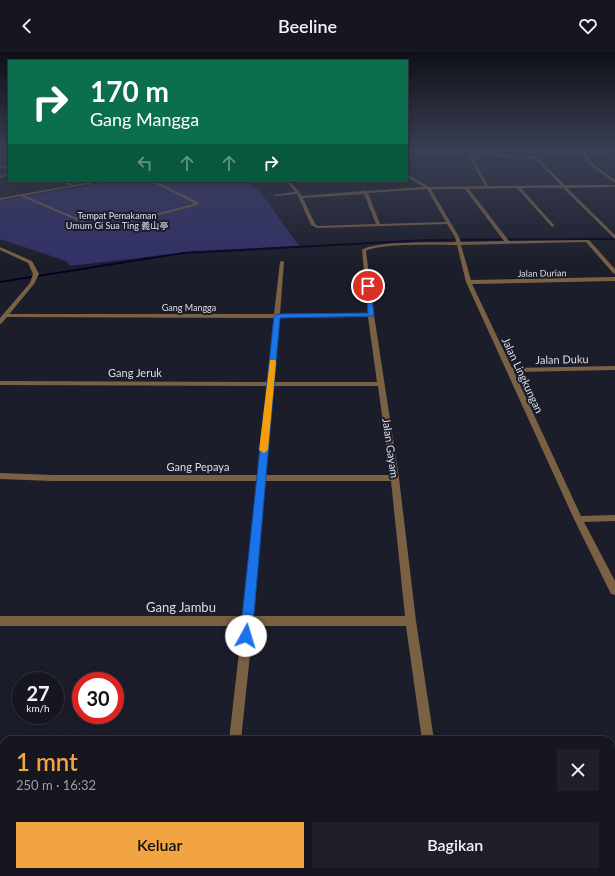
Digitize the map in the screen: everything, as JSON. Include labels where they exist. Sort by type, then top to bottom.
[{"type":"street","points":[[0,200],[56,189]]},
{"type":"street","points":[[22,196],[100,229],[196,205],[193,201],[169,189]]},
{"type":"street","points":[[295,189],[299,195],[314,226],[325,228],[449,223]]},
{"type":"street","points":[[275,195],[397,189]]},
{"type":"street","name":"Jalan Lingkungan","points":[[429,189],[449,223],[457,240],[469,282],[578,519],[615,592]]},
{"type":"street","points":[[468,189],[508,242]]},
{"type":"street","points":[[520,189],[552,226]]},
{"type":"street","points":[[566,189],[614,237]]},
{"type":"street","points":[[365,191],[379,226]]},
{"type":"street","points":[[457,240],[508,242],[587,241],[615,272]]},
{"type":"street","name":"Jalan Gayam","points":[[427,736],[411,621],[395,478],[371,315],[364,251],[368,248],[382,245],[457,240]]},
{"type":"street","points":[[0,248],[30,262],[36,274],[32,283],[0,322]]},
{"type":"street","points":[[235,736],[248,621],[282,262]]},
{"type":"street","name":"Jalan Durian","points":[[469,282],[615,279]]},
{"type":"street","name":"Gang Mangga","points":[[6,315],[371,315]]},
{"type":"street","name":"Jalan Duku","points":[[509,370],[615,368]]},
{"type":"street","name":"Gang Jeruk","points":[[0,383],[381,384]]},
{"type":"street","name":"Gang Pepaya","points":[[0,476],[52,478],[395,478]]},
{"type":"street","points":[[578,519],[615,518]]},
{"type":"street","name":"Gang Jambu","points":[[0,621],[411,621]]},
{"type":"green space","name":"Tempat Pemakaman Umum Gi Sua Ting 義山亭","points":[[65,189],[257,189],[262,194],[299,246],[196,251],[70,266],[66,261],[0,239],[0,201]]},
{"type":"waterway","points":[[0,282],[183,253],[428,240],[615,239]]},
{"type":"slow traffic","points":[[264,450],[273,362]]},
{"type":"route","points":[[246,636],[277,316],[371,315],[368,286]]}]
